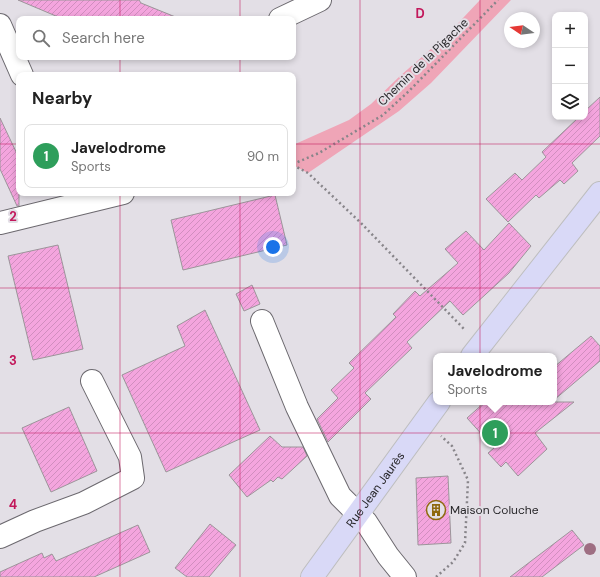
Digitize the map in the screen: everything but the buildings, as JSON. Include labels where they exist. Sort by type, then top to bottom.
[{"type":"main road","points":[[476,351],[600,193]]},
{"type":"main road","name":"Rue Jean Jaurès","points":[[312,577],[437,405]]},
{"type":"street","points":[[286,16],[320,0]]},
{"type":"street","points":[[0,25],[21,72]]},
{"type":"street","points":[[0,223],[76,198],[95,196]]},
{"type":"street","points":[[262,321],[297,407],[340,496],[366,522],[388,556],[405,577]]},
{"type":"street","points":[[0,537],[32,514],[84,503],[133,478],[130,457],[92,381]]},
{"type":"path","name":"Chemin de la Pigache","points":[[296,163],[319,153],[383,115],[498,0]]},
{"type":"path","points":[[296,166],[308,173],[360,223],[476,351]]},
{"type":"path","points":[[425,420],[452,446],[468,480],[466,543],[453,562],[436,577]]},
{"type":"shaded area","points":[[480,0],[511,0],[431,83],[399,111],[308,173],[296,167],[296,144],[349,120],[371,104],[400,76],[447,35]]},
{"type":"place","name":"Javelodrome","points":[[495,433]]},
{"type":"place","name":"Maison Coluche","points":[[436,510]]}]
